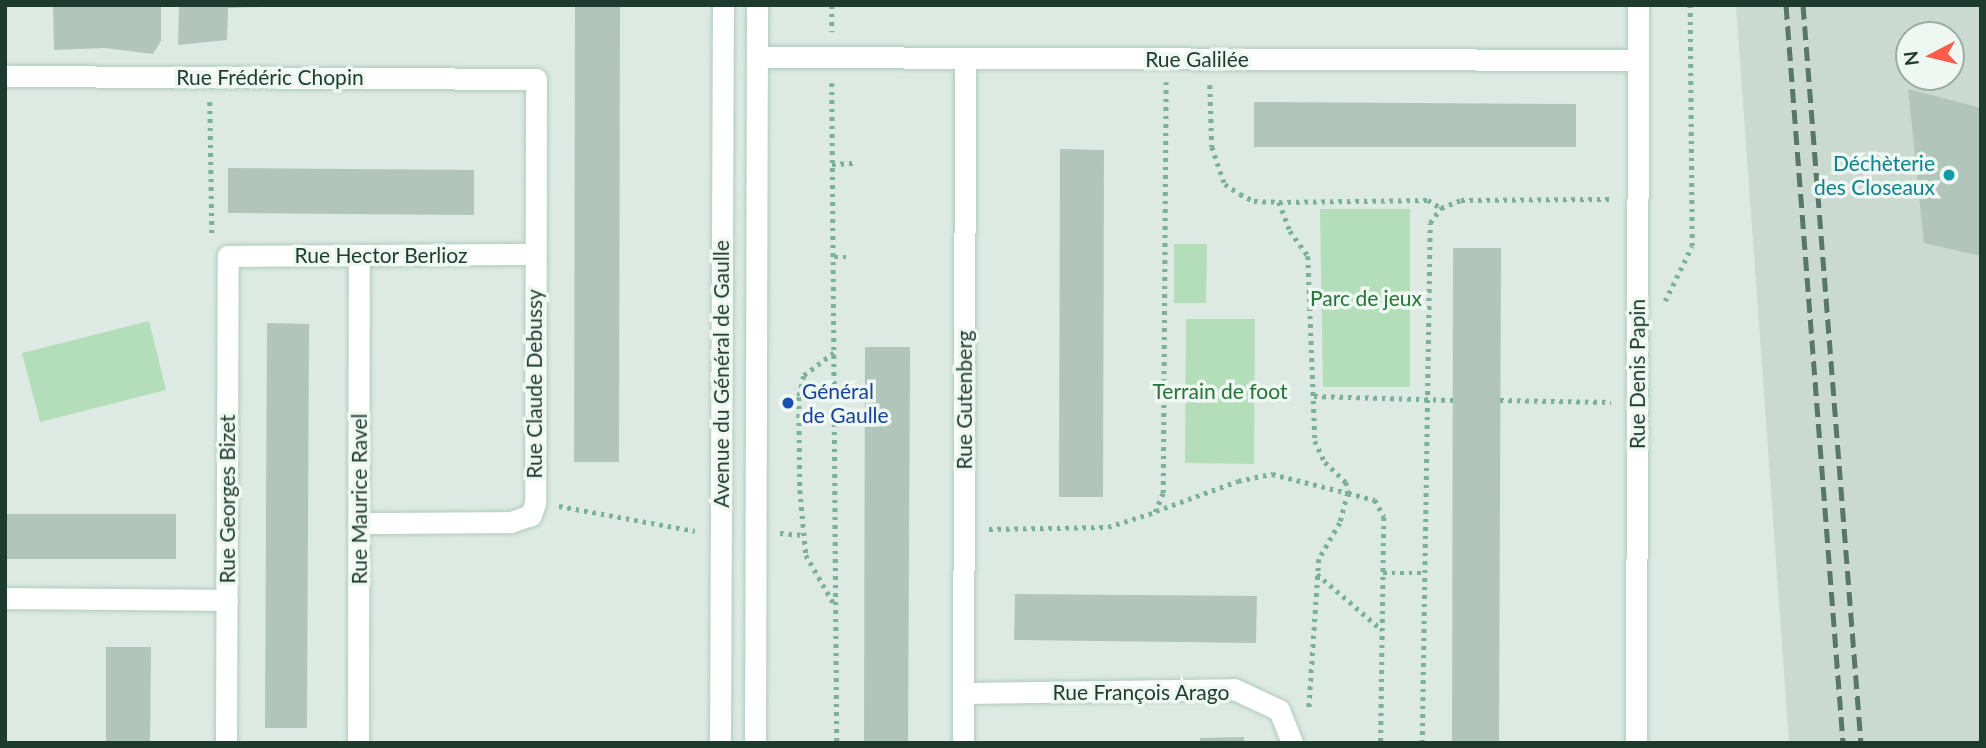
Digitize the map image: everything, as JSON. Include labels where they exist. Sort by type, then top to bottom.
[{"type":"street","name":"Avenue du Général de Gaulle","points":[[720,743],[723,5]]},
{"type":"street","name":"Avenue du Général de Gaulle","points":[[755,743],[757,5]]},
{"type":"street","name":"Rue Denis Papin","points":[[1636,743],[1638,5]]},
{"type":"street","name":"Rue Galilée","points":[[757,57],[1638,60]]},
{"type":"street","name":"Rue Gutenberg","points":[[963,743],[965,58]]},
{"type":"street","name":"Rue Frédéric Chopin","points":[[5,76],[536,79]]},
{"type":"street","name":"Rue Claude Debussy","points":[[359,523],[522,521],[531,515],[535,503],[536,79]]},
{"type":"street","name":"Rue Hector Berlioz","points":[[228,256],[534,254]]},
{"type":"street","name":"Rue Georges Bizet","points":[[226,743],[228,256]]},
{"type":"street","name":"Rue Maurice Ravel","points":[[358,743],[359,256]]},
{"type":"street","points":[[5,598],[227,600]]},
{"type":"street","name":"Rue François Arago","points":[[963,693],[1234,689],[1272,706],[1290,735]]},
{"type":"path","points":[[1663,313],[1692,246],[1690,5]]},
{"type":"path","points":[[832,58],[837,743]]},
{"type":"path","points":[[1155,512],[1163,493],[1165,455],[1166,58]]},
{"type":"path","points":[[1210,59],[1212,147],[1225,184],[1254,201],[1428,200],[1441,208]]},
{"type":"path","points":[[210,76],[211,235],[228,256]]},
{"type":"path","points":[[832,164],[853,163]]},
{"type":"path","points":[[1422,743],[1427,243],[1430,223],[1441,208],[1461,200],[1638,199]]},
{"type":"path","points":[[1279,202],[1290,230],[1308,256],[1315,441],[1325,461],[1346,482],[1348,493],[1340,523],[1319,559],[1309,715],[1290,735]]},
{"type":"path","points":[[834,257],[849,257]]},
{"type":"path","points":[[834,353],[804,376],[799,423],[806,555],[834,605]]},
{"type":"path","points":[[1314,396],[1453,400]]},
{"type":"path","points":[[1500,401],[1637,403]]},
{"type":"path","points":[[964,529],[1108,527],[1238,481],[1272,474],[1375,500],[1384,517],[1381,743]]},
{"type":"path","points":[[535,503],[720,533]]},
{"type":"path","points":[[1383,573],[1423,573]]},
{"type":"path","points":[[1317,574],[1383,631]]},
{"type":"shaded area","points":[[1736,5],[1981,5],[1981,743],[1789,743]]},
{"type":"green space","name":"Parc de jeux","points":[[1320,209],[1410,209],[1410,387],[1323,387]]},
{"type":"green space","points":[[1174,244],[1207,244],[1206,303],[1174,303]]},
{"type":"green space","name":"Terrain de foot","points":[[1186,319],[1255,319],[1254,464],[1185,463]]},
{"type":"green space","points":[[149,321],[166,390],[40,422],[22,353]]},
{"type":"building","points":[[53,5],[161,5],[161,41],[153,54],[105,48],[54,50]]},
{"type":"building","points":[[179,5],[319,5],[228,8],[227,40],[178,45]]},
{"type":"building","points":[[575,5],[620,5],[619,462],[574,462]]},
{"type":"building","name":"Déchèterie des Closeaux","points":[[1908,91],[1981,108],[1981,256],[1924,243]]},
{"type":"building","points":[[1254,102],[1576,104],[1576,147],[1254,147]]},
{"type":"building","points":[[1060,149],[1104,150],[1103,497],[1059,497]]},
{"type":"building","points":[[228,168],[474,170],[474,215],[228,213]]},
{"type":"building","points":[[1453,248],[1501,248],[1499,743],[1452,743]]},
{"type":"building","points":[[267,323],[309,324],[307,728],[265,728]]},
{"type":"building","points":[[865,347],[910,347],[908,743],[864,743]]},
{"type":"building","points":[[5,514],[176,514],[176,559],[5,559]]},
{"type":"building","points":[[1015,594],[1257,596],[1256,643],[1014,640]]},
{"type":"building","points":[[106,647],[151,647],[150,743],[106,743]]},
{"type":"building","points":[[1244,737],[1244,743],[1200,743],[1200,738]]},
{"type":"railway","points":[[1786,5],[1843,743]]},
{"type":"railway","points":[[1803,5],[1861,743]]},
{"type":"place","name":"Déchèterie des Closeaux","points":[[1949,175]]},
{"type":"place","name":"Général de Gaulle","points":[[788,403]]}]
